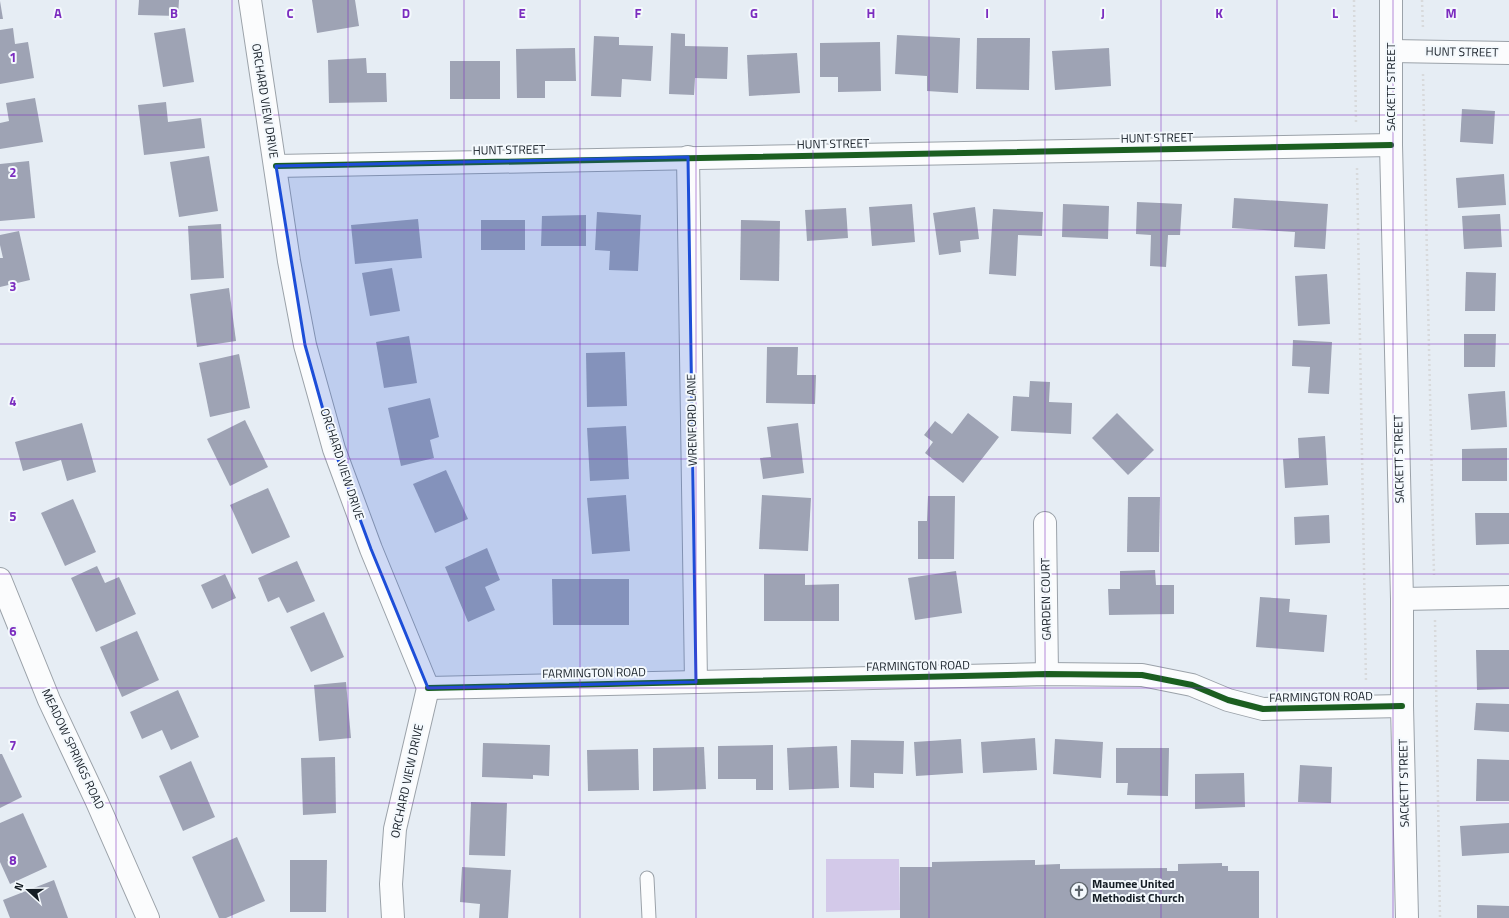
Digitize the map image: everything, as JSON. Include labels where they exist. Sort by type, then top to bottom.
[{"type":"street","name":"ORCHARD VIEW DRIVE","points":[[250,0],[289,261],[305,345],[334,449],[371,549],[428,688],[395,828],[391,884],[393,918]]},
{"type":"street","name":"SACKETT STREET","points":[[1391,0],[1391,144],[1402,600],[1402,706],[1407,918]]},
{"type":"street","name":"HUNT STREET","points":[[1392,51],[1509,53]]},
{"type":"street","name":"HUNT STREET","points":[[276,166],[1391,144]]},
{"type":"street","name":"WRENFORD LANE","points":[[688,157],[696,682]]},
{"type":"street","name":"GARDEN COURT","points":[[1045,523],[1047,674]]},
{"type":"street","name":"MEADOW SPRINGS ROAD","points":[[0,579],[49,700],[97,802],[148,918]]},
{"type":"street","points":[[1402,600],[1509,597]]},
{"type":"street","name":"FARMINGTON ROAD","points":[[428,688],[1047,674],[1142,674],[1192,685],[1228,700],[1264,709],[1402,706]]},
{"type":"lane","points":[[647,878],[649,918]]},
{"type":"path","points":[[1354,0],[1366,707]]},
{"type":"path","points":[[1422,0],[1440,918]]},
{"type":"highlighted area","points":[[688,157],[696,682],[428,688],[371,549],[334,449],[305,345],[276,166]]},
{"type":"shaded area","points":[[826,859],[899,859],[900,910],[826,912]]},
{"type":"building","points":[[139,0],[179,0],[178,16],[138,15]]},
{"type":"building","points":[[312,0],[355,0],[359,26],[317,33]]},
{"type":"building","points":[[0,1],[3,19],[0,19]]},
{"type":"building","points":[[13,28],[15,44],[28,42],[34,78],[0,84],[0,30]]},
{"type":"building","points":[[185,28],[194,82],[163,87],[154,33]]},
{"type":"building","points":[[671,33],[685,34],[685,46],[728,47],[727,79],[695,78],[694,95],[669,94]]},
{"type":"building","points":[[897,35],[960,38],[958,93],[927,91],[927,76],[895,74]]},
{"type":"building","points":[[594,36],[619,37],[619,45],[653,46],[651,81],[622,79],[621,97],[591,96]]},
{"type":"building","points":[[977,38],[1030,38],[1029,90],[976,89]]},
{"type":"building","points":[[880,42],[881,91],[838,92],[838,77],[820,77],[820,43]]},
{"type":"building","points":[[575,48],[576,81],[545,81],[545,98],[517,98],[516,49]]},
{"type":"building","points":[[1109,48],[1111,86],[1055,90],[1052,51]]},
{"type":"building","points":[[797,53],[800,93],[749,96],[747,55]]},
{"type":"building","points":[[366,58],[367,73],[386,73],[387,102],[329,103],[328,60]]},
{"type":"building","points":[[450,61],[500,61],[500,99],[450,99]]},
{"type":"building","points":[[35,98],[43,142],[0,149],[0,123],[9,121],[6,103]]},
{"type":"building","points":[[166,102],[168,122],[201,118],[205,148],[144,155],[138,105]]},
{"type":"building","points":[[1462,109],[1495,111],[1493,144],[1460,142]]},
{"type":"building","points":[[209,156],[218,211],[179,217],[170,162]]},
{"type":"building","points":[[29,161],[35,218],[0,221],[0,164]]},
{"type":"building","points":[[1504,174],[1506,205],[1458,208],[1456,178]]},
{"type":"building","points":[[1234,198],[1328,204],[1325,249],[1294,247],[1295,232],[1232,228]]},
{"type":"building","points":[[1137,202],[1182,204],[1180,235],[1168,235],[1166,267],[1150,266],[1151,235],[1136,234]]},
{"type":"building","points":[[912,204],[915,242],[872,246],[869,207]]},
{"type":"building","points":[[1063,204],[1109,206],[1108,239],[1062,237]]},
{"type":"building","points":[[975,207],[979,239],[960,241],[961,252],[939,255],[933,213]]},
{"type":"building","points":[[846,208],[848,238],[807,241],[805,210]]},
{"type":"building","points":[[993,209],[1043,212],[1042,236],[1018,235],[1016,276],[989,274]]},
{"type":"building","points":[[597,212],[641,215],[638,271],[609,270],[610,251],[595,250]]},
{"type":"building","points":[[1500,214],[1502,247],[1464,249],[1462,216]]},
{"type":"building","points":[[586,215],[586,246],[541,246],[542,216]]},
{"type":"building","points":[[418,219],[422,258],[355,264],[351,225]]},
{"type":"building","points":[[481,220],[525,220],[525,250],[481,250]]},
{"type":"building","points":[[741,220],[780,221],[779,281],[740,280]]},
{"type":"building","points":[[221,224],[224,278],[191,280],[188,226]]},
{"type":"building","points":[[19,231],[30,280],[0,287],[0,258],[3,258],[0,245],[0,235]]},
{"type":"building","points":[[392,268],[400,311],[370,316],[362,273]]},
{"type":"building","points":[[1466,272],[1496,273],[1495,311],[1465,311]]},
{"type":"building","points":[[1327,274],[1330,324],[1298,326],[1295,276]]},
{"type":"building","points":[[229,288],[236,341],[197,347],[190,294]]},
{"type":"building","points":[[1464,334],[1496,334],[1495,367],[1464,367]]},
{"type":"building","points":[[409,336],[417,383],[384,388],[376,342]]},
{"type":"building","points":[[1293,340],[1332,342],[1329,394],[1308,393],[1310,367],[1292,366]]},
{"type":"building","points":[[767,347],[798,347],[797,375],[816,375],[815,404],[766,403]]},
{"type":"building","points":[[625,352],[627,406],[587,407],[586,353]]},
{"type":"building","points":[[239,354],[250,408],[210,417],[199,363]]},
{"type":"building","points":[[1030,381],[1050,382],[1049,402],[1072,403],[1071,434],[1011,431],[1013,396],[1029,397]]},
{"type":"building","points":[[1505,391],[1507,427],[1471,430],[1468,394]]},
{"type":"building","points":[[430,398],[439,437],[430,440],[434,458],[401,466],[388,408]]},
{"type":"building","points":[[968,413],[999,437],[963,483],[925,453],[933,442],[924,435],[935,421],[952,434]]},
{"type":"building","points":[[1117,413],[1154,450],[1128,475],[1092,438]]},
{"type":"building","points":[[245,420],[268,467],[230,486],[207,439]]},
{"type":"building","points":[[82,423],[96,472],[67,481],[61,460],[23,471],[15,442]]},
{"type":"building","points":[[798,423],[804,473],[763,479],[760,458],[771,457],[767,427]]},
{"type":"building","points":[[626,426],[629,479],[590,481],[587,428]]},
{"type":"building","points":[[1325,436],[1328,485],[1285,488],[1283,459],[1299,458],[1298,438]]},
{"type":"building","points":[[1507,448],[1507,481],[1462,481],[1462,449]]},
{"type":"building","points":[[446,470],[468,519],[435,533],[413,484]]},
{"type":"building","points":[[268,488],[290,537],[252,554],[230,505]]},
{"type":"building","points":[[626,495],[630,551],[592,554],[587,498]]},
{"type":"building","points":[[762,495],[811,498],[808,551],[759,549]]},
{"type":"building","points":[[928,496],[955,496],[954,559],[918,559],[918,521],[927,521]]},
{"type":"building","points":[[1128,497],[1160,497],[1159,552],[1127,552]]},
{"type":"building","points":[[73,499],[96,552],[65,566],[41,513]]},
{"type":"building","points":[[1475,513],[1509,513],[1509,544],[1476,545]]},
{"type":"building","points":[[1329,515],[1330,543],[1295,545],[1294,517]]},
{"type":"building","points":[[487,548],[500,580],[485,587],[495,610],[468,622],[445,567]]},
{"type":"building","points":[[297,561],[315,601],[287,613],[279,597],[268,602],[258,578]]},
{"type":"building","points":[[97,566],[105,583],[119,577],[136,614],[96,632],[71,578]]},
{"type":"building","points":[[1155,570],[1156,585],[1174,585],[1174,614],[1109,615],[1108,589],[1120,589],[1120,571]]},
{"type":"building","points":[[956,571],[962,613],[915,620],[908,578]]},
{"type":"building","points":[[225,574],[236,598],[212,609],[201,585]]},
{"type":"building","points":[[764,574],[805,574],[805,585],[839,584],[839,621],[764,621]]},
{"type":"building","points":[[552,579],[629,579],[629,625],[553,625]]},
{"type":"building","points":[[1260,597],[1290,599],[1289,612],[1327,615],[1324,652],[1256,647]]},
{"type":"building","points":[[324,612],[344,657],[311,672],[290,627]]},
{"type":"building","points":[[137,631],[159,680],[122,697],[100,647]]},
{"type":"building","points":[[1476,650],[1509,650],[1509,689],[1477,690]]},
{"type":"building","points":[[346,682],[351,738],[319,741],[314,685]]},
{"type":"building","points":[[178,690],[199,737],[171,750],[162,730],[142,739],[130,712]]},
{"type":"building","points":[[1476,703],[1509,704],[1509,732],[1474,730]]},
{"type":"building","points":[[1035,738],[1037,770],[983,773],[981,742]]},
{"type":"building","points":[[961,739],[963,773],[916,776],[914,742]]},
{"type":"building","points":[[1055,739],[1103,742],[1101,778],[1053,774]]},
{"type":"building","points":[[851,740],[904,741],[903,774],[874,773],[874,788],[850,787]]},
{"type":"building","points":[[483,743],[550,745],[549,776],[533,775],[533,779],[482,777]]},
{"type":"building","points":[[773,745],[773,790],[756,790],[756,779],[718,779],[718,746]]},
{"type":"building","points":[[837,746],[839,788],[789,790],[787,748]]},
{"type":"building","points":[[704,747],[706,789],[653,791],[653,748]]},
{"type":"building","points":[[1116,748],[1169,748],[1168,796],[1127,795],[1128,783],[1116,783]]},
{"type":"building","points":[[638,749],[639,790],[588,791],[587,750]]},
{"type":"building","points":[[0,754],[2,754],[22,797],[0,808]]},
{"type":"building","points":[[335,757],[336,813],[303,815],[301,758]]},
{"type":"building","points":[[1477,759],[1509,760],[1509,801],[1476,801]]},
{"type":"building","points":[[191,761],[215,817],[183,831],[159,776]]},
{"type":"building","points":[[1300,765],[1332,767],[1331,803],[1298,802]]},
{"type":"building","points":[[1244,773],[1245,807],[1195,809],[1195,774]]},
{"type":"building","points":[[471,802],[507,803],[505,856],[469,855]]},
{"type":"building","points":[[23,813],[47,867],[10,884],[0,862],[0,823]]},
{"type":"building","points":[[1509,823],[1509,853],[1462,856],[1460,826]]},
{"type":"building","points":[[237,837],[265,901],[226,918],[219,918],[192,857]]},
{"type":"building","points":[[290,860],[327,860],[326,912],[290,912]]},
{"type":"building","name":"Maumee United Methodist Church","points":[[1035,860],[1035,865],[1060,864],[1060,869],[1167,868],[1167,871],[1178,871],[1178,864],[1222,863],[1222,866],[1228,866],[1228,871],[1259,871],[1259,918],[900,918],[900,867],[932,867],[932,862]]},
{"type":"building","points":[[462,867],[511,870],[508,918],[479,918],[480,904],[460,902]]},
{"type":"building","points":[[54,880],[68,918],[10,918],[3,900]]},
{"type":"building","points":[[1477,905],[1509,906],[1509,918],[1477,918]]},
{"type":"cycle path","points":[[276,166],[1391,145]]},
{"type":"cycle path","points":[[428,688],[1047,674],[1142,675],[1192,685],[1228,700],[1263,709],[1402,706]]},
{"type":"place","name":"Maumee United Methodist Church","points":[[1079,891]]}]
